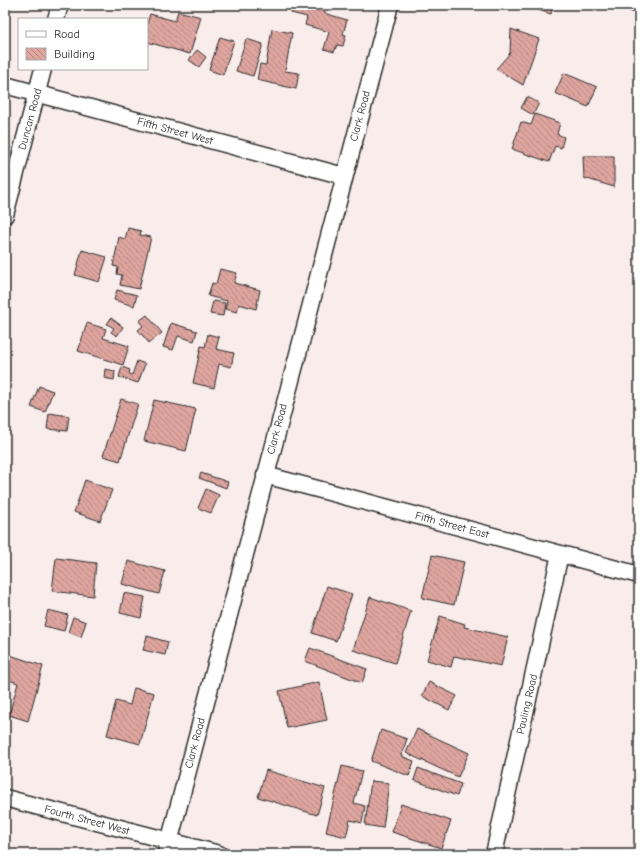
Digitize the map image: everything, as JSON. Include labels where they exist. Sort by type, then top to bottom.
[{"type":"street","points":[[56,18],[60,5]]},
{"type":"street","name":"Clark Road","points":[[167,848],[390,5]]},
{"type":"street","name":"Duncan Road","points":[[5,215],[43,70]]},
{"type":"street","name":"Fifth Street West","points":[[5,85],[344,176]]},
{"type":"street","name":"Fifth Street East","points":[[265,475],[639,575]]},
{"type":"street","name":"Pauling Road","points":[[494,854],[560,554]]},
{"type":"street","name":"Fourth Street West","points":[[5,798],[167,848],[219,854]]},
{"type":"building","points":[[294,5],[326,5],[324,13],[347,20],[343,34],[346,35],[343,46],[337,45],[334,52],[324,49],[329,32],[305,25],[307,17],[291,13]]},
{"type":"building","points":[[539,5],[553,6],[551,14],[538,10]]},
{"type":"building","points":[[611,5],[639,5],[638,14]]},
{"type":"building","points":[[178,11],[201,17],[190,54],[148,42],[148,21],[150,14],[175,21]]},
{"type":"building","points":[[272,29],[292,33],[285,71],[299,73],[296,89],[257,80],[260,64],[266,65]]},
{"type":"building","points":[[511,29],[539,39],[523,85],[496,69],[510,53]]},
{"type":"building","points":[[220,37],[234,41],[223,75],[209,70]]},
{"type":"building","points":[[246,39],[263,44],[253,76],[236,71]]},
{"type":"building","points":[[197,50],[206,57],[199,67],[189,60]]},
{"type":"building","points":[[564,73],[597,87],[588,107],[555,93]]},
{"type":"building","points":[[527,97],[539,103],[533,115],[521,108]]},
{"type":"building","points":[[535,114],[560,123],[557,134],[564,137],[561,148],[555,146],[549,162],[512,149],[521,122],[531,125]]},
{"type":"building","points":[[583,156],[614,156],[614,187],[584,178]]},
{"type":"building","points":[[128,228],[141,231],[140,235],[151,237],[139,289],[120,285],[122,275],[117,274],[118,267],[113,266],[119,237],[125,239]]},
{"type":"building","points":[[82,250],[107,257],[99,282],[75,275]]},
{"type":"building","points":[[220,269],[237,273],[234,283],[260,290],[256,309],[239,304],[237,312],[225,309],[227,301],[208,296],[212,283],[216,284]]},
{"type":"building","points":[[117,290],[137,295],[134,306],[114,300]]},
{"type":"building","points":[[213,301],[225,303],[223,316],[210,314]]},
{"type":"building","points":[[147,315],[162,333],[149,343],[138,330],[143,326],[139,321]]},
{"type":"building","points":[[111,318],[123,327],[117,336],[111,332],[114,328],[107,324]]},
{"type":"building","points":[[87,323],[106,329],[103,338],[129,346],[123,365],[78,351]]},
{"type":"building","points":[[171,323],[197,331],[194,341],[178,336],[173,350],[163,347]]},
{"type":"building","points":[[208,334],[219,337],[216,349],[234,353],[231,367],[219,364],[214,388],[193,383],[201,346],[205,347]]},
{"type":"building","points":[[137,361],[145,364],[138,383],[119,377],[122,367],[130,370],[129,373],[132,375]]},
{"type":"building","points":[[105,369],[115,371],[114,380],[104,378]]},
{"type":"building","points":[[39,386],[53,391],[45,412],[31,407]]},
{"type":"building","points":[[121,399],[138,404],[120,461],[103,456]]},
{"type":"building","points":[[154,400],[196,409],[186,451],[144,441]]},
{"type":"building","points":[[49,413],[69,416],[67,431],[47,429]]},
{"type":"building","points":[[201,473],[228,482],[226,488],[199,478]]},
{"type":"building","points":[[85,480],[112,490],[100,521],[74,512]]},
{"type":"building","points":[[206,489],[219,495],[211,513],[198,508]]},
{"type":"building","points":[[432,555],[464,562],[454,605],[422,598]]},
{"type":"building","points":[[56,558],[96,563],[93,596],[52,591]]},
{"type":"building","points":[[128,561],[165,571],[159,594],[122,584]]},
{"type":"building","points":[[327,586],[352,594],[336,641],[312,633]]},
{"type":"building","points":[[124,593],[145,597],[141,618],[120,613]]},
{"type":"building","points":[[370,597],[411,611],[395,663],[353,650]]},
{"type":"building","points":[[48,610],[68,615],[64,631],[44,626]]},
{"type":"building","points":[[440,616],[465,624],[464,627],[508,637],[501,666],[454,656],[451,667],[427,660]]},
{"type":"building","points":[[73,617],[86,622],[81,637],[68,632]]},
{"type":"building","points":[[147,636],[168,642],[165,655],[143,650]]},
{"type":"building","points":[[310,648],[367,669],[362,683],[305,661]]},
{"type":"building","points":[[10,655],[43,666],[28,721],[9,715],[18,683],[5,679]]},
{"type":"building","points":[[319,682],[327,720],[287,728],[279,691]]},
{"type":"building","points":[[429,682],[457,696],[449,710],[422,696]]},
{"type":"building","points":[[134,688],[154,693],[140,744],[107,735],[116,701],[130,705]]},
{"type":"building","points":[[417,729],[469,753],[458,777],[406,753]]},
{"type":"building","points":[[381,730],[407,739],[401,756],[414,761],[409,776],[371,761]]},
{"type":"building","points":[[342,766],[362,771],[354,803],[365,806],[362,823],[350,820],[346,837],[326,832]]},
{"type":"building","points":[[418,768],[461,784],[457,796],[414,780]]},
{"type":"building","points":[[266,770],[325,788],[317,815],[258,797]]},
{"type":"building","points":[[371,781],[389,783],[383,828],[365,825]]},
{"type":"building","points":[[401,804],[451,821],[441,848],[392,832]]}]
